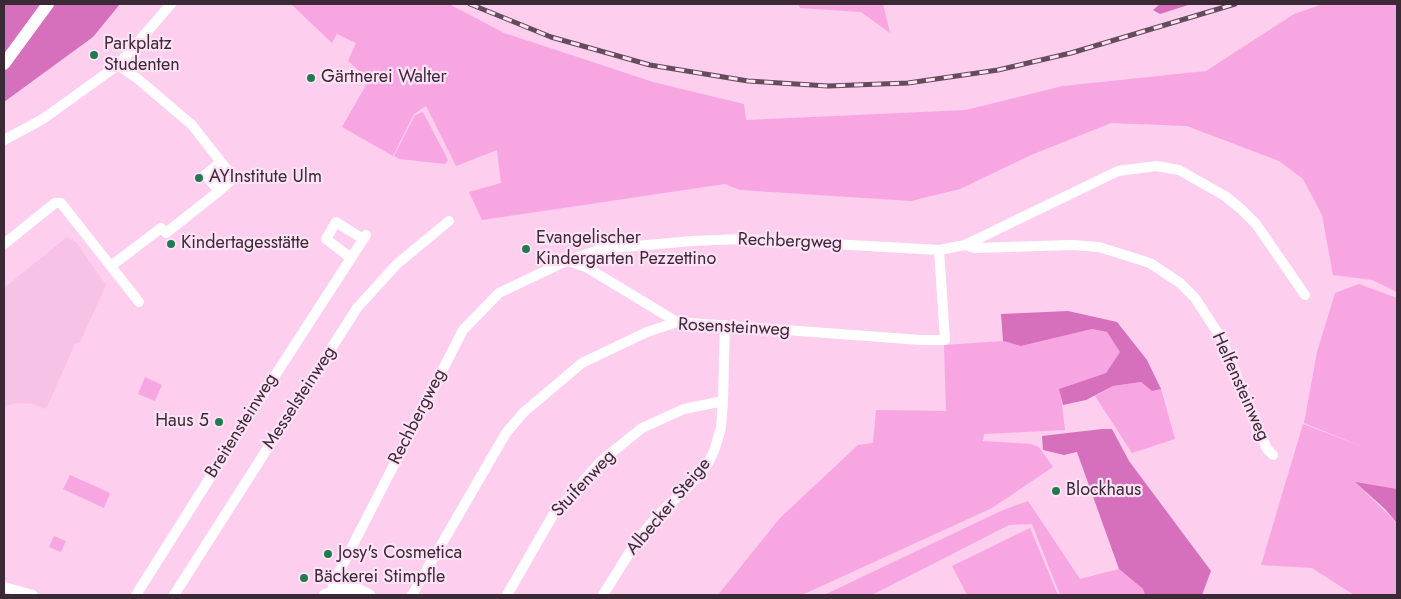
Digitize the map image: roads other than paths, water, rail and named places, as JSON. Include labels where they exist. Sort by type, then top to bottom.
[{"type":"main road","points":[[4,64],[48,4]]},
{"type":"main road","points":[[329,594],[352,589],[369,595]]},
{"type":"street","points":[[4,140],[43,119],[118,65],[171,4]]},
{"type":"street","points":[[111,266],[161,228],[166,233],[234,178],[192,125],[138,79],[118,65]]},
{"type":"street","points":[[219,191],[205,175],[221,162]]},
{"type":"street","name":"Rechbergweg","points":[[329,594],[463,330],[499,293],[569,261],[601,249],[692,241],[743,239],[940,250],[965,245],[1118,171],[1156,166],[1179,170],[1225,196],[1241,209],[1256,224],[1305,296]]},
{"type":"street","points":[[4,244],[55,204],[61,203],[139,302]]},
{"type":"street","name":"Messelsteinweg","points":[[174,595],[357,308],[397,264],[449,221]]},
{"type":"street","name":"Breitensteinweg","points":[[136,595],[365,237],[336,222],[326,239],[351,258]]},
{"type":"street","name":"Helfensteinweg","points":[[965,245],[975,248],[1072,245],[1099,247],[1150,263],[1180,283],[1195,298],[1221,338],[1267,449],[1273,455]]},
{"type":"street","name":"Rosensteinweg","points":[[412,595],[486,464],[517,420],[582,363],[648,332],[676,322],[921,340],[945,340],[940,250]]},
{"type":"street","points":[[569,261],[586,267],[676,322]]},
{"type":"street","name":"Albecker Steige","points":[[603,595],[636,542],[658,515],[690,485],[707,465],[714,451],[721,428],[724,401],[725,325]]},
{"type":"street","name":"Stuifenweg","points":[[507,595],[553,515],[601,461],[642,428],[684,409],[724,401]]},
{"type":"street","points":[[4,587],[33,595]]},
{"type":"railway","points":[[470,4],[551,37],[650,65],[748,81],[828,86],[908,83],[998,70],[1071,53],[1235,4]]},
{"type":"place","name":"Parkplatz Studenten","points":[[94,55]]},
{"type":"place","name":"Gärtnerei Walter","points":[[311,78]]},
{"type":"place","name":"AYInstitute Ulm","points":[[199,178]]},
{"type":"place","name":"Kindertagesstätte","points":[[171,244]]},
{"type":"place","name":"Evangelischer Kindergarten Pezzettino","points":[[526,249]]},
{"type":"place","name":"Haus 5","points":[[219,422]]},
{"type":"place","name":"Blockhaus","points":[[1056,491]]},
{"type":"place","name":"Josy's Cosmetica","points":[[328,554]]},
{"type":"place","name":"Bäckerei Stimpfle","points":[[304,578]]}]
